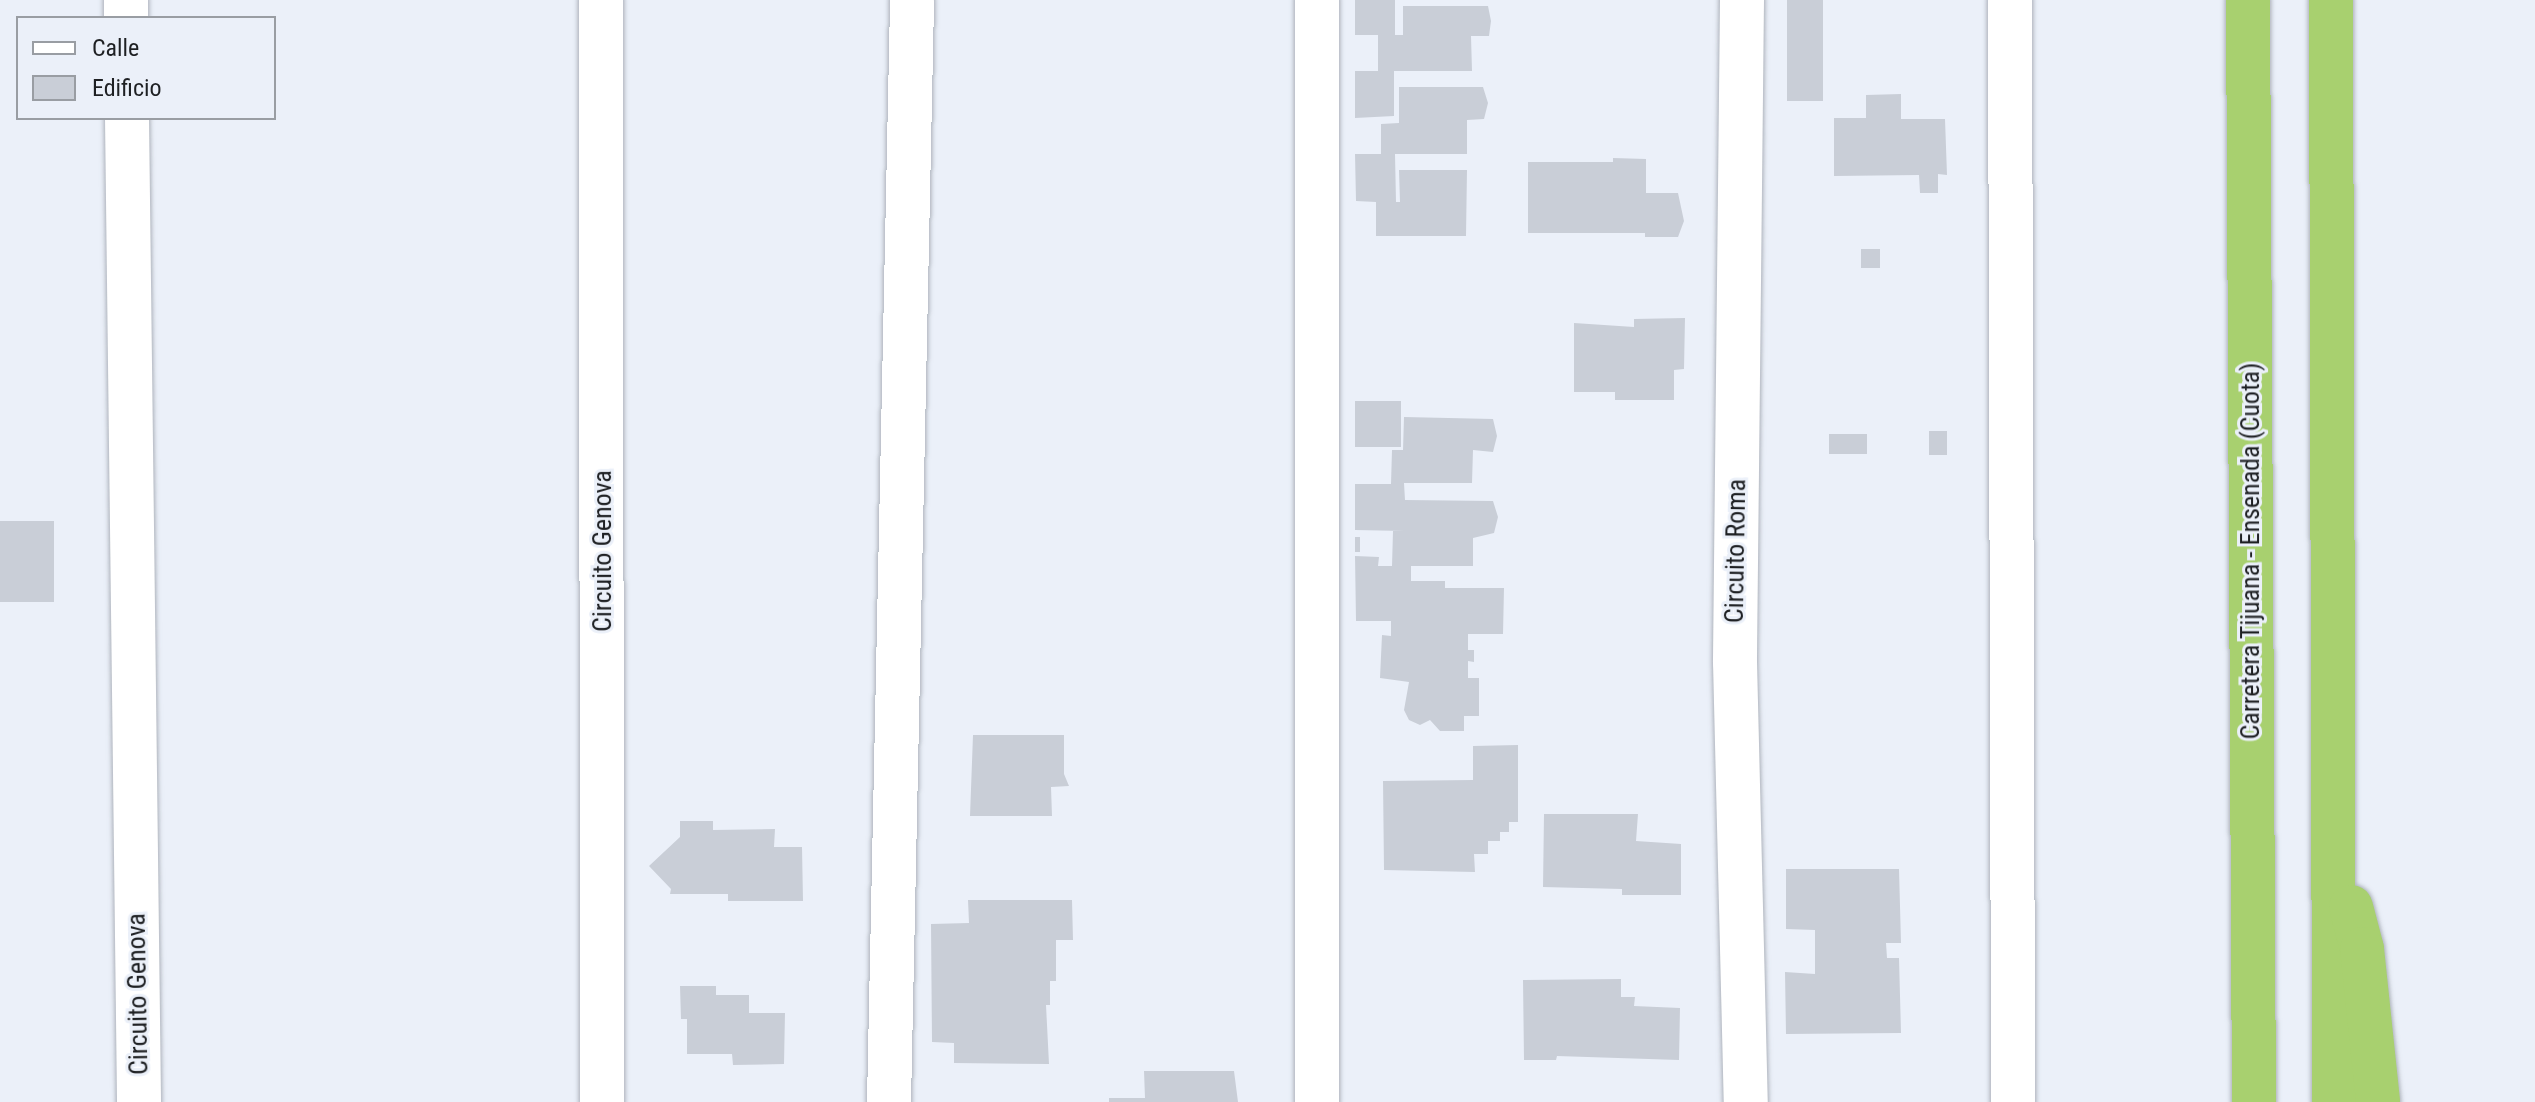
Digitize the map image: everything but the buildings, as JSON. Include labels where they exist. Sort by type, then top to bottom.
[{"type":"highway","name":"Carretera Tijuana - Ensenada (Cuota)","points":[[2248,0],[2254,1102]]},
{"type":"highway","points":[[2331,0],[2334,1102]]},
{"type":"highway","points":[[2333,840],[2362,949],[2378,1102]]},
{"type":"street","name":"Circuito Genova","points":[[601,0],[602,1102]]},
{"type":"street","points":[[889,1102],[912,0]]},
{"type":"street","points":[[1317,0],[1317,1102]]},
{"type":"street","name":"Circuito Roma","points":[[1742,0],[1735,662],[1746,1102]]},
{"type":"street","points":[[2010,0],[2013,1102]]},
{"type":"street","name":"Circuito Genova","points":[[127,120],[139,1102]]}]
